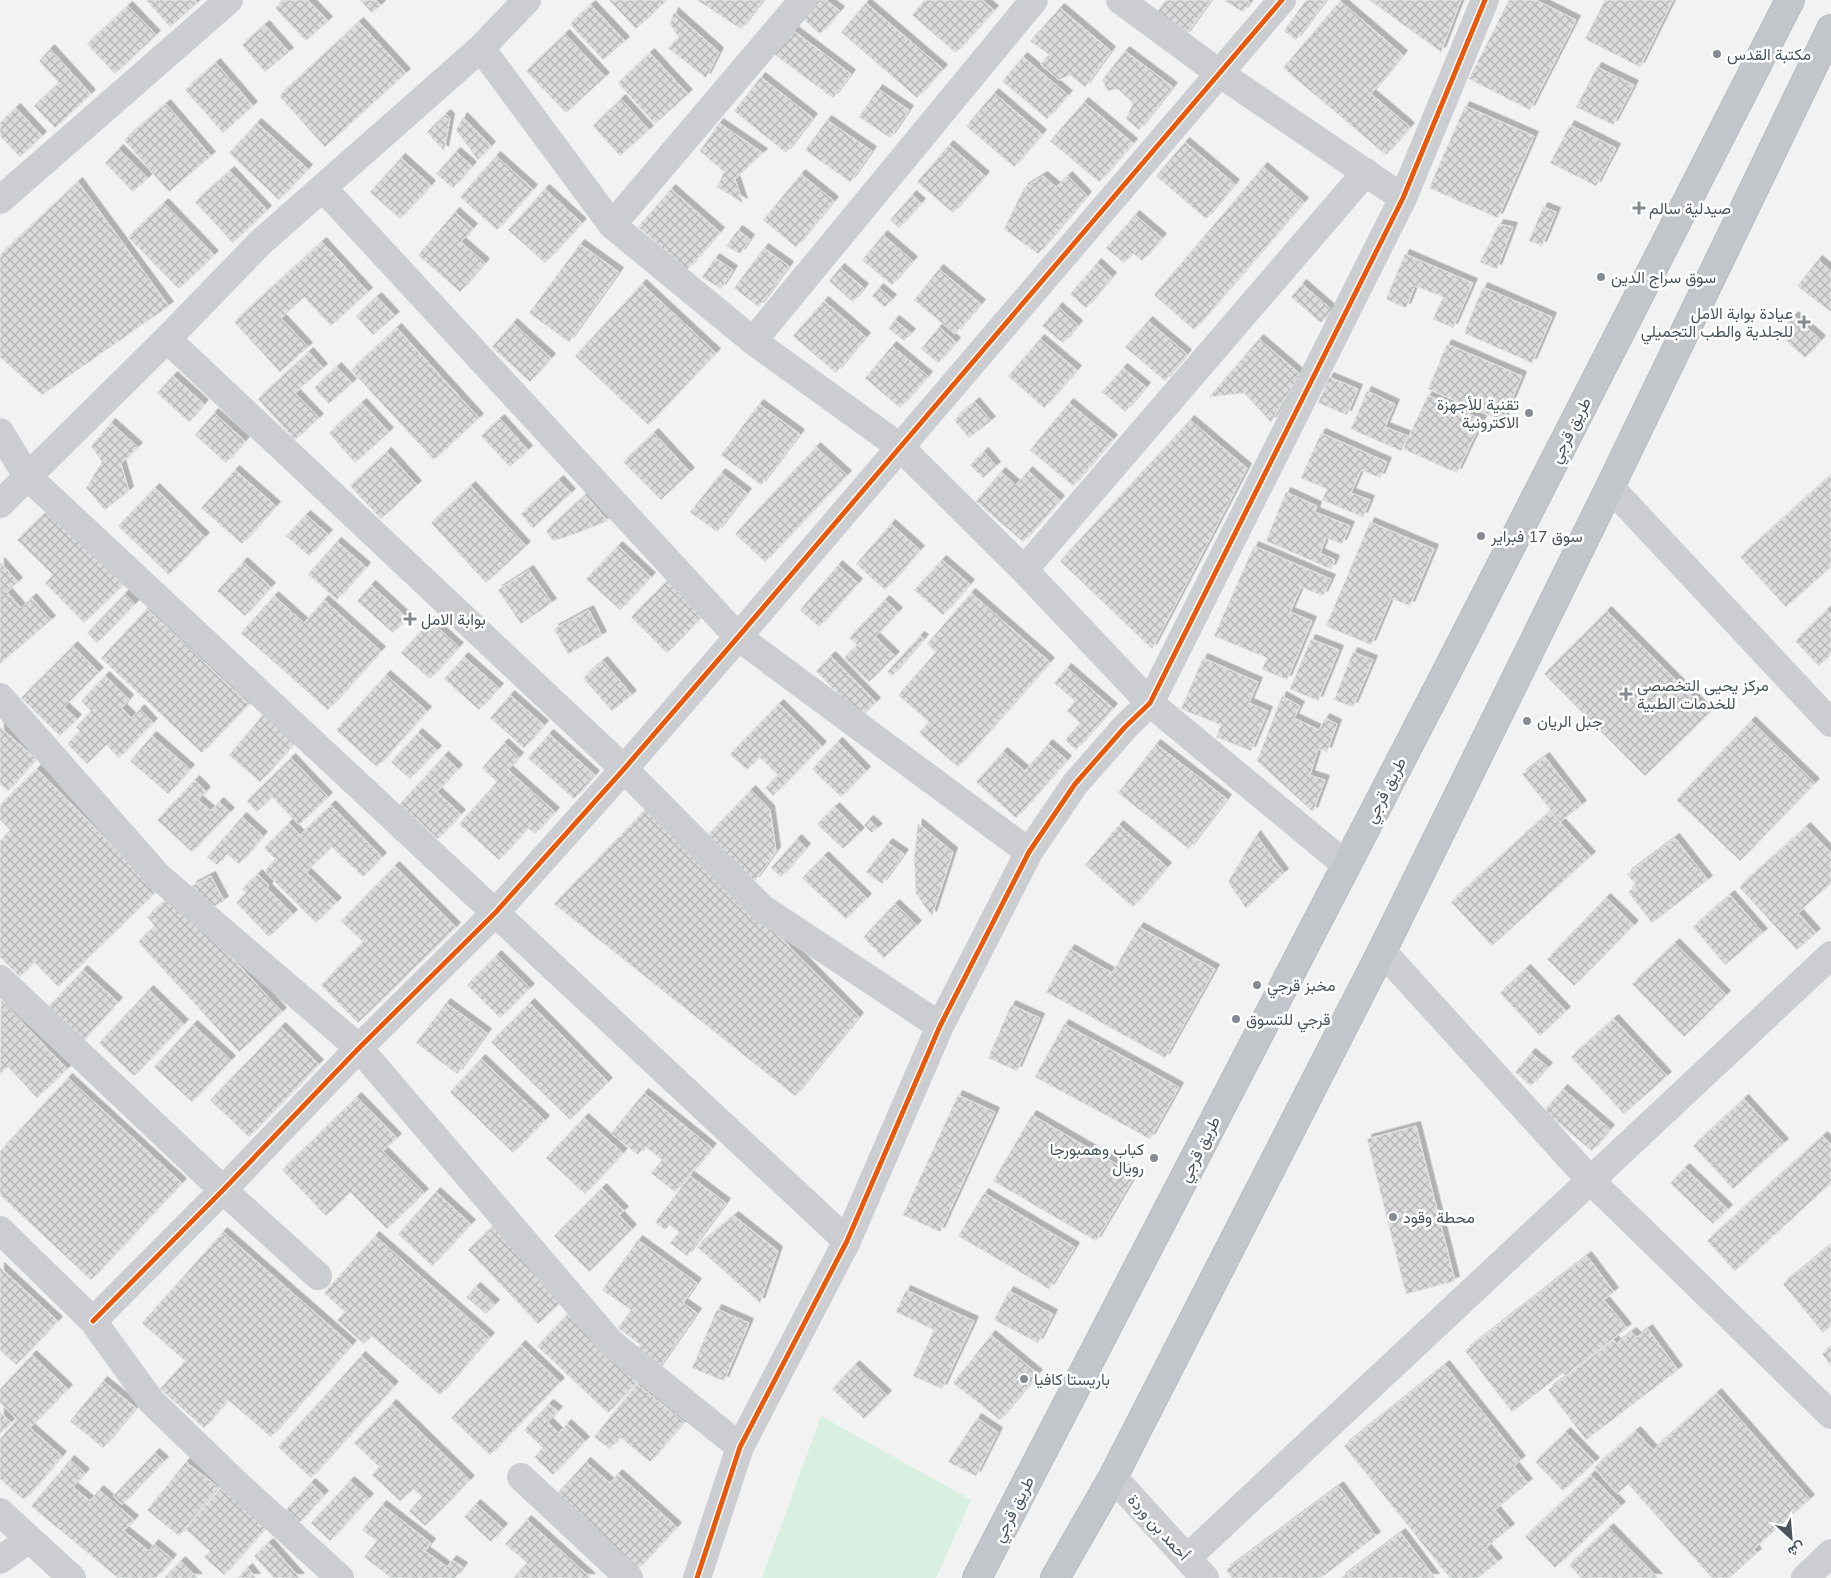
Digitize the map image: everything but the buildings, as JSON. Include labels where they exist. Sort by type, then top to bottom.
[{"type":"highway","name":"طريق قرجي","points":[[977,1578],[1790,0]]},
{"type":"highway","points":[[1056,1578],[1113,1477],[1382,951],[1610,487],[1831,30]]},
{"type":"street","points":[[0,200],[229,0]]},
{"type":"street","points":[[0,504],[167,339],[261,242],[481,48],[527,0]]},
{"type":"street","points":[[612,225],[803,0]]},
{"type":"street","points":[[753,341],[1034,0]]},
{"type":"street","points":[[1120,0],[1218,73],[1402,198]]},
{"type":"street","points":[[94,1321],[359,1048],[496,912],[738,637],[1282,0]]},
{"type":"street","points":[[697,1578],[740,1447],[847,1241],[940,1026],[1029,852],[1075,784],[1125,727],[1150,703],[1402,198],[1485,0]]},
{"type":"street","points":[[481,48],[612,225],[753,341],[900,447],[1024,570],[1150,703],[1346,865]]},
{"type":"street","points":[[1024,570],[1366,172]]},
{"type":"street","points":[[323,188],[738,637],[1029,852]]},
{"type":"street","points":[[167,339],[624,768],[762,908],[940,1026]]},
{"type":"street","points":[[0,432],[27,476],[847,1241]]},
{"type":"street","points":[[1610,487],[1831,722]]},
{"type":"street","points":[[0,698],[159,877],[359,1048],[611,1343],[740,1447]]},
{"type":"street","points":[[1382,951],[1591,1181],[1831,1415]]},
{"type":"street","points":[[1187,1558],[1831,955]]},
{"type":"street","points":[[0,979],[223,1190],[318,1276]]},
{"type":"street","points":[[0,1230],[94,1321],[151,1401],[238,1485],[340,1578]]},
{"type":"street","points":[[521,1477],[629,1578]]},
{"type":"street","name":"أحمد بن وردة","points":[[1113,1477],[1205,1578]]},
{"type":"street","points":[[0,1512],[72,1578]]},
{"type":"street","points":[[0,1560],[29,1539]]},
{"type":"street","points":[[1805,1578],[1831,1553]]},
{"type":"green space","points":[[821,1416],[971,1500],[936,1578],[762,1578]]},
{"type":"cycle path","points":[[93,1321],[223,1190],[359,1048],[496,912],[624,769],[738,637],[1282,0]]},
{"type":"cycle path","points":[[697,1578],[740,1447],[847,1241],[940,1026],[1029,852],[1075,784],[1125,727],[1150,703],[1403,198],[1485,0]]},
{"type":"place","name":"مكتبة القدس","points":[[1717,54]]},
{"type":"place","name":"صيدلية سالم","points":[[1639,208]]},
{"type":"place","name":"سوق سراج الدين","points":[[1601,277]]},
{"type":"place","name":"عيادة بوابة الامل للجلدية والطب التجميلي","points":[[1804,322]]},
{"type":"place","name":"تقنية للأجهزة الاكترونية","points":[[1529,413]]},
{"type":"place","name":"سوق 17 فبراير","points":[[1481,536]]},
{"type":"place","name":"بوابة الامل","points":[[410,619]]},
{"type":"place","name":"مركز يحيى التخصصي للخدمات الطبية","points":[[1626,694]]},
{"type":"place","name":"جبل الريان","points":[[1527,721]]},
{"type":"place","name":"مخبز قرجي","points":[[1257,985]]},
{"type":"place","name":"قرجي للتسوق","points":[[1236,1019]]},
{"type":"place","name":"كباب وهمبورجا رويال","points":[[1154,1158]]},
{"type":"place","name":"محطة وقود","points":[[1393,1217]]},
{"type":"place","name":"باريستا كافيا","points":[[1024,1379]]}]
